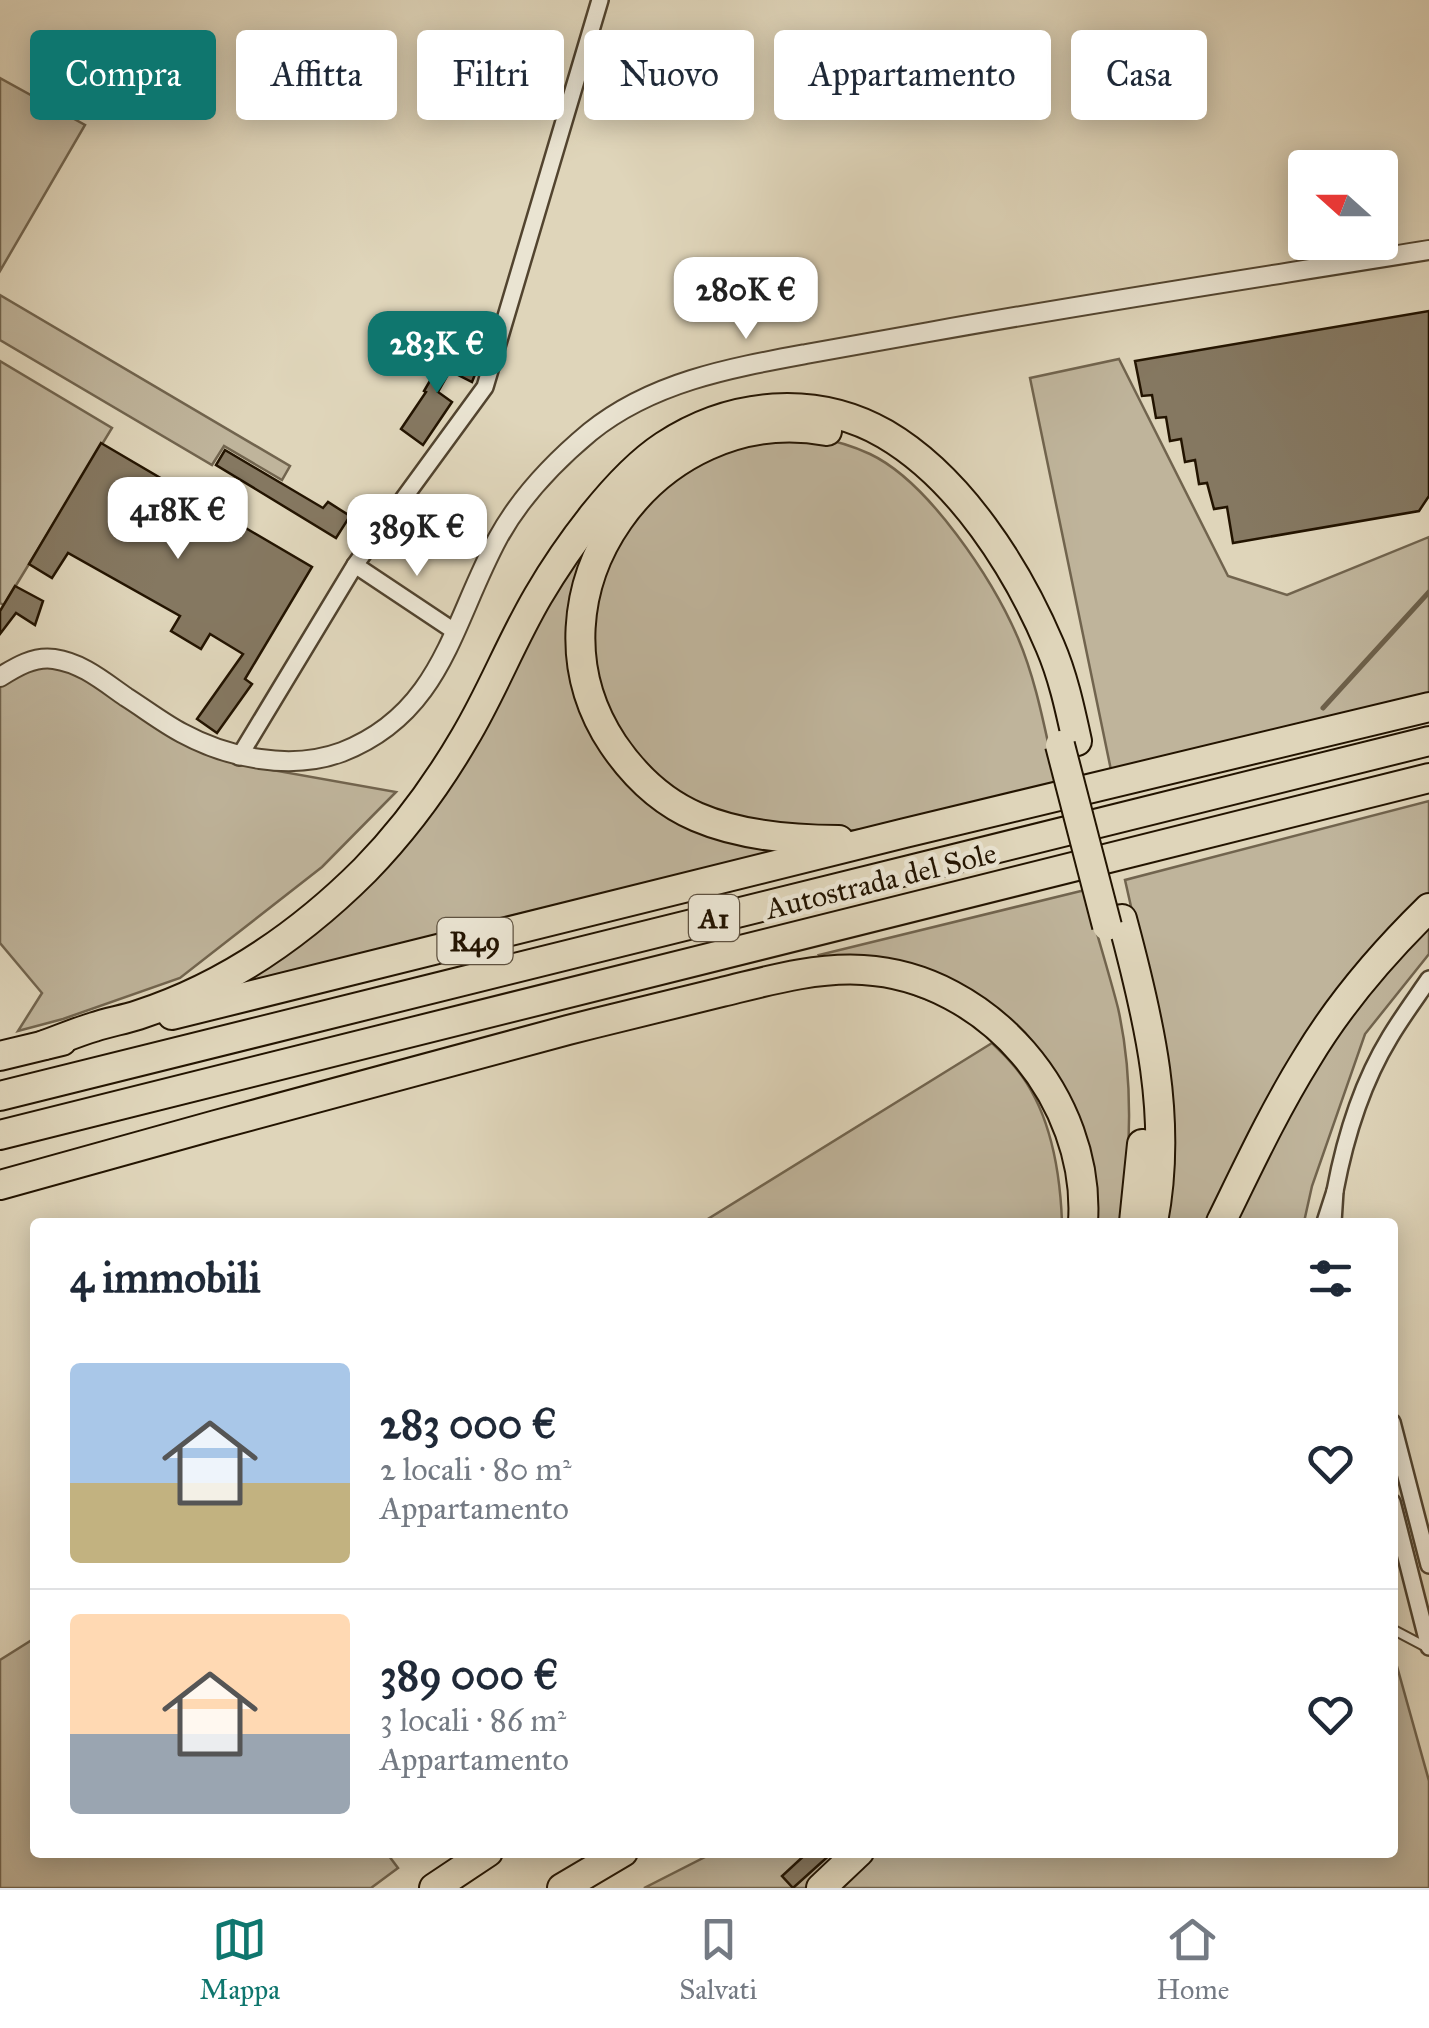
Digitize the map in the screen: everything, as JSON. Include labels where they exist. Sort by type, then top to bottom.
[{"type":"highway","points":[[44,1045],[178,999],[260,956],[324,908],[366,869],[422,805],[482,706],[536,599],[608,500],[630,474],[661,448],[720,418],[773,408],[820,410],[868,424],[914,454],[992,538],[1014,574],[1050,647],[1063,684],[1069,743]]},
{"type":"highway","points":[[905,833],[806,840],[720,826],[678,808],[658,794],[639,777],[607,734],[595,710],[582,658],[582,606],[589,579],[612,526],[628,504],[683,457],[708,443],[769,428],[799,427],[854,438],[902,466],[936,499],[990,568],[1025,631],[1069,743],[1114,923],[1151,1035],[1161,1122],[1153,1218]]},
{"type":"highway","name":"R49","points":[[0,1056],[1429,707]]},
{"type":"highway","name":"Autostrada del Sole","points":[[0,1096],[1429,741]]},
{"type":"highway","name":"Autostrada del Sole","points":[[0,1137],[1429,778]]},
{"type":"highway","points":[[1222,1218],[1282,1099],[1336,1013],[1429,908]]},
{"type":"highway","points":[[1114,923],[1142,1120],[1134,1218]]},
{"type":"highway","points":[[0,1185],[587,1025],[775,979],[863,970],[915,980],[961,1000],[1001,1029],[1034,1066],[1059,1107],[1076,1152],[1082,1218]]},
{"type":"highway","points":[[434,1888],[479,1858]]},
{"type":"highway","points":[[562,1888],[613,1858]]},
{"type":"highway","points":[[821,1888],[852,1858]]},
{"type":"street","points":[[239,757],[354,565],[484,387],[600,0]]},
{"type":"street","points":[[0,677],[27,662],[50,658],[78,665],[182,734],[239,757],[306,760],[336,754],[384,732],[422,694],[506,525],[553,464],[630,405],[680,382],[760,362],[1016,316],[1429,250]]},
{"type":"street","points":[[354,565],[454,630]]},
{"type":"street","points":[[1330,1218],[1340,1164],[1360,1101],[1388,1040],[1429,979]]},
{"type":"street","points":[[1398,1445],[1429,1566]]},
{"type":"street","points":[[1398,1526],[1429,1649]]},
{"type":"lane","points":[[1398,1632],[1429,1649]]},
{"type":"shaded area","points":[[0,78],[30,95],[30,120],[76,120],[85,125],[0,271]]},
{"type":"shaded area","points":[[0,295],[290,466],[282,480],[224,446],[212,465],[0,340]]},
{"type":"shaded area","points":[[1119,359],[1228,576],[1287,595],[1429,537],[1429,700],[1112,775],[1030,378]]},
{"type":"shaded area","points":[[0,361],[112,428],[4,605],[0,603]]},
{"type":"shaded area","points":[[811,436],[856,448],[892,468],[936,509],[976,562],[1025,656],[1058,787],[877,828],[825,833],[735,822],[650,779],[595,692],[592,592],[646,495],[726,444]]},
{"type":"shaded area","points":[[602,516],[573,604],[618,766],[788,854],[230,990],[363,880]]},
{"type":"shaded area","points":[[48,658],[238,764],[396,792],[322,867],[180,978],[18,1031],[42,993],[0,943],[0,678]]},
{"type":"shaded area","points":[[1429,801],[1429,895],[1318,1017],[1256,1120],[1208,1218],[1161,1218],[1146,973],[1125,880]]},
{"type":"shaded area","points":[[1085,890],[1118,1008],[1127,1062],[1129,1142],[1121,1218],[1088,1218],[1017,1034],[823,960],[819,955]]},
{"type":"shaded area","points":[[1429,920],[1429,954],[1365,1034],[1312,1186],[1305,1218],[1231,1218],[1307,1071],[1395,953]]},
{"type":"shaded area","points":[[992,1043],[1026,1083],[1044,1120],[1059,1181],[1062,1218],[709,1218]]},
{"type":"shaded area","points":[[30,1641],[30,1858],[390,1858],[398,1868],[371,1888],[0,1888],[0,1660]]},
{"type":"shaded area","points":[[1398,1670],[1429,1781],[1429,1888],[832,1888],[866,1858],[1398,1858]]},
{"type":"shaded area","points":[[703,1858],[839,1858],[806,1888],[644,1888]]},
{"type":"building","points":[[1429,311],[1429,496],[1419,511],[1233,543],[1227,507],[1214,509],[1207,483],[1199,484],[1195,460],[1185,462],[1181,439],[1170,441],[1166,417],[1156,418],[1152,395],[1142,396],[1135,361]]},
{"type":"building","points":[[397,315],[418,328],[398,361],[377,349]]},
{"type":"building","points":[[452,343],[462,349],[459,356],[478,367],[472,382],[450,371],[438,392],[452,402],[423,445],[401,429]]},
{"type":"building","points":[[101,443],[312,567],[245,679],[252,684],[217,733],[197,719],[243,654],[210,634],[201,649],[171,631],[180,616],[68,553],[52,578],[29,564]]},
{"type":"building","points":[[225,450],[323,508],[328,502],[350,516],[336,538],[216,465]]},
{"type":"building","points":[[15,586],[43,601],[35,625],[16,613],[0,634],[0,611]]},
{"type":"building","points":[[802,1858],[826,1858],[793,1888],[782,1876]]},
{"type":"waterway","points":[[1323,708],[1429,592]]}]
